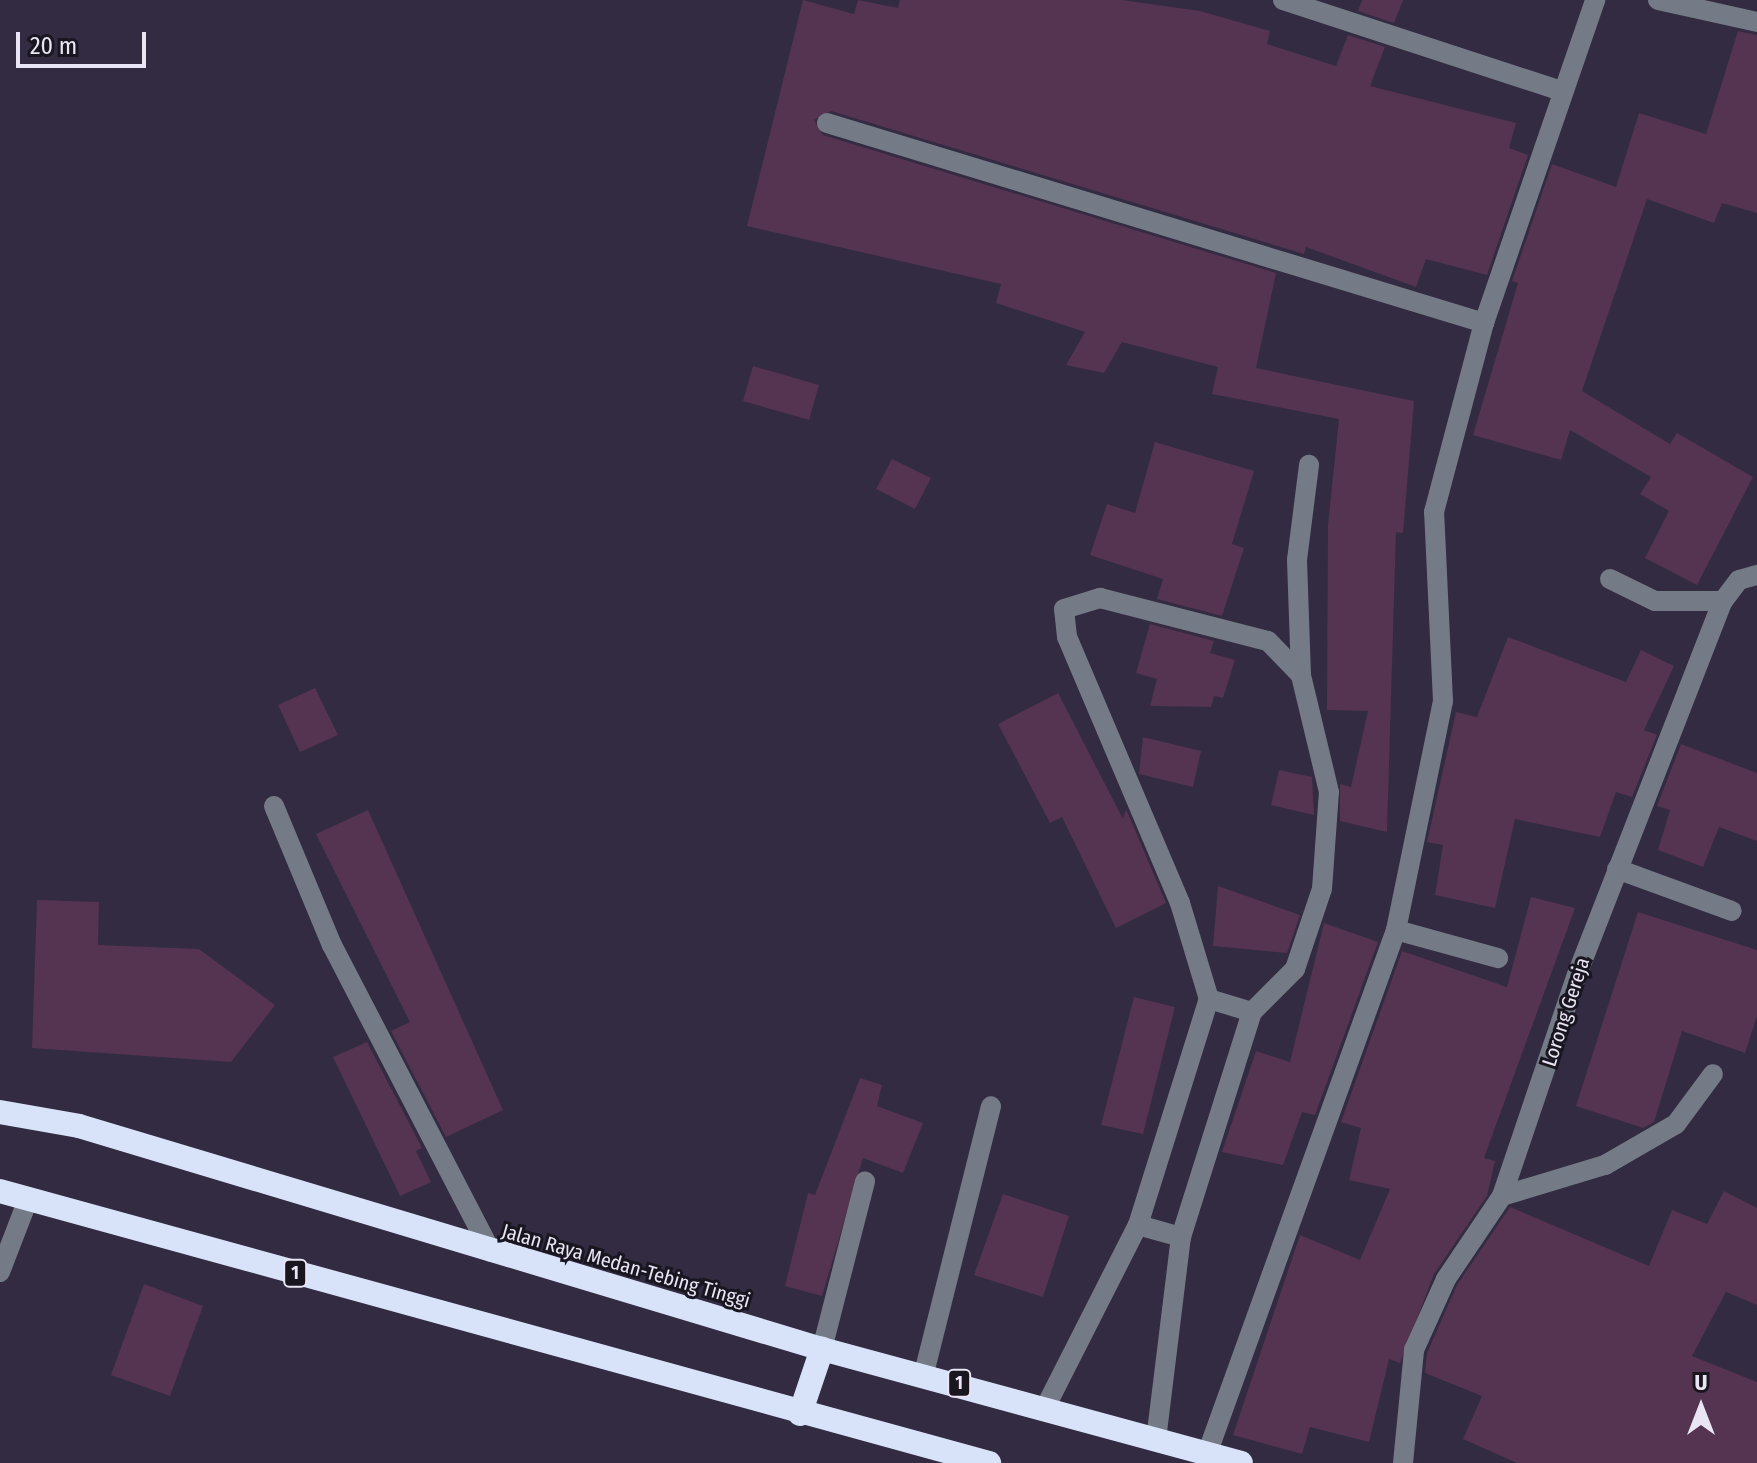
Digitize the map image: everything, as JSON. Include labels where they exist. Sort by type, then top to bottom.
[{"type":"highway","name":"Jalan Raya Medan-Tebing Tinggi","points":[[0,1112],[79,1126],[822,1349],[924,1373],[1241,1463]]},
{"type":"highway","name":"1","points":[[0,1191],[588,1357],[989,1463]]},
{"type":"highway","points":[[800,1414],[822,1349]]},
{"type":"street","points":[[1283,0],[1562,91]]},
{"type":"street","points":[[1207,1454],[1396,930],[1443,701],[1434,512],[1484,323],[1595,0]]},
{"type":"street","points":[[1658,0],[1757,22]]},
{"type":"street","points":[[827,123],[1484,323]]},
{"type":"street","points":[[1156,1440],[1181,1237],[1252,1012],[1295,969],[1322,889],[1329,792],[1301,675],[1297,560],[1309,465]]},
{"type":"street","name":"Lorong Gereja","points":[[1403,1463],[1414,1350],[1446,1279],[1502,1196],[1617,869],[1723,601],[1729,588],[1757,575]]},
{"type":"street","points":[[1610,579],[1655,601],[1723,601]]},
{"type":"street","points":[[1045,1408],[1138,1225],[1209,999],[1180,903],[1078,665],[1064,609],[1100,598],[1268,641],[1301,675]]},
{"type":"street","points":[[274,806],[332,945],[491,1252]]},
{"type":"street","points":[[1617,869],[1732,911]]},
{"type":"street","points":[[1396,930],[1498,958]]},
{"type":"street","points":[[1209,999],[1252,1012]]},
{"type":"street","points":[[1502,1196],[1605,1165],[1676,1124],[1713,1074]]},
{"type":"street","points":[[924,1373],[991,1106]]},
{"type":"street","points":[[822,1349],[865,1181]]},
{"type":"street","points":[[0,1272],[29,1197]]},
{"type":"street","points":[[1138,1225],[1181,1237]]},
{"type":"building","points":[[803,0],[854,14],[858,0],[898,8],[900,0],[1122,0],[1200,11],[1270,31],[1267,44],[1336,66],[1348,35],[1385,47],[1370,86],[1516,123],[1509,148],[1528,155],[1487,275],[1426,259],[1416,287],[1306,247],[1304,254],[831,111],[814,120],[823,135],[1276,273],[1256,368],[1414,401],[1403,533],[1396,532],[1387,832],[1340,821],[1340,784],[1351,787],[1368,711],[1327,710],[1328,525],[1339,419],[1212,394],[1218,367],[1122,342],[1104,373],[1066,365],[1085,332],[996,303],[1001,284],[747,226]]},
{"type":"building","points":[[1362,0],[1403,0],[1394,23],[1358,11]]},
{"type":"building","points":[[1738,31],[1757,35],[1757,213],[1722,203],[1714,223],[1647,199],[1582,391],[1670,444],[1677,433],[1753,477],[1697,585],[1645,558],[1669,511],[1640,494],[1651,477],[1570,430],[1561,460],[1473,435],[1518,283],[1512,281],[1552,164],[1616,187],[1639,113],[1706,134]]},
{"type":"building","points":[[753,366],[819,385],[809,420],[743,401]]},
{"type":"building","points":[[1155,442],[1254,471],[1232,544],[1244,548],[1222,616],[1157,599],[1163,579],[1090,555],[1107,504],[1135,513]]},
{"type":"building","points":[[892,459],[931,478],[915,509],[876,489]]},
{"type":"building","points":[[1150,624],[1214,641],[1210,653],[1235,660],[1223,698],[1214,696],[1211,707],[1150,706],[1157,679],[1136,673]]},
{"type":"building","points":[[1508,637],[1626,682],[1641,650],[1674,666],[1644,730],[1657,735],[1632,797],[1616,792],[1600,837],[1515,819],[1495,908],[1435,895],[1443,845],[1427,842],[1456,712],[1477,717]]},
{"type":"building","points":[[315,688],[338,735],[300,752],[278,705]]},
{"type":"building","points":[[1058,693],[1123,819],[1126,809],[1166,903],[1116,928],[1062,817],[1050,823],[998,724]]},
{"type":"building","points":[[1143,737],[1201,751],[1193,787],[1139,774]]},
{"type":"building","points":[[1681,744],[1757,773],[1757,841],[1719,827],[1703,867],[1658,850],[1670,810],[1657,806]]},
{"type":"building","points":[[1279,770],[1312,777],[1314,815],[1271,805]]},
{"type":"building","points":[[368,810],[503,1110],[446,1137],[391,1031],[410,1022],[316,834]]},
{"type":"building","points":[[1218,886],[1300,915],[1287,953],[1213,946]]},
{"type":"building","points":[[1531,897],[1575,908],[1484,1158],[1495,1161],[1487,1196],[1434,1274],[1400,1363],[1389,1359],[1369,1442],[1310,1427],[1302,1454],[1233,1435],[1300,1235],[1360,1260],[1390,1189],[1349,1180],[1361,1128],[1341,1122],[1402,951],[1507,987]]},
{"type":"building","points":[[37,900],[99,902],[98,945],[199,949],[275,1005],[231,1062],[32,1048]]},
{"type":"building","points":[[1638,912],[1757,950],[1757,1016],[1745,1053],[1682,1031],[1654,1122],[1643,1128],[1576,1106]]},
{"type":"building","points":[[1324,923],[1378,942],[1315,1115],[1302,1112],[1283,1165],[1222,1152],[1256,1051],[1290,1062]]},
{"type":"building","points":[[1134,997],[1175,1007],[1143,1134],[1101,1125]]},
{"type":"building","points":[[367,1042],[422,1148],[416,1151],[431,1182],[400,1196],[333,1057]]},
{"type":"building","points":[[860,1078],[882,1085],[877,1106],[923,1123],[903,1173],[863,1158],[822,1296],[785,1286],[808,1193],[815,1195]]},
{"type":"building","points":[[1724,1191],[1757,1208],[1757,1305],[1726,1292],[1692,1356],[1757,1382],[1757,1463],[1517,1463],[1463,1439],[1482,1396],[1425,1373],[1427,1353],[1457,1285],[1510,1207],[1649,1266],[1672,1210],[1707,1224]]},
{"type":"building","points":[[1003,1194],[1069,1216],[1043,1297],[974,1275]]},
{"type":"building","points":[[144,1284],[203,1306],[170,1396],[111,1375]]}]
